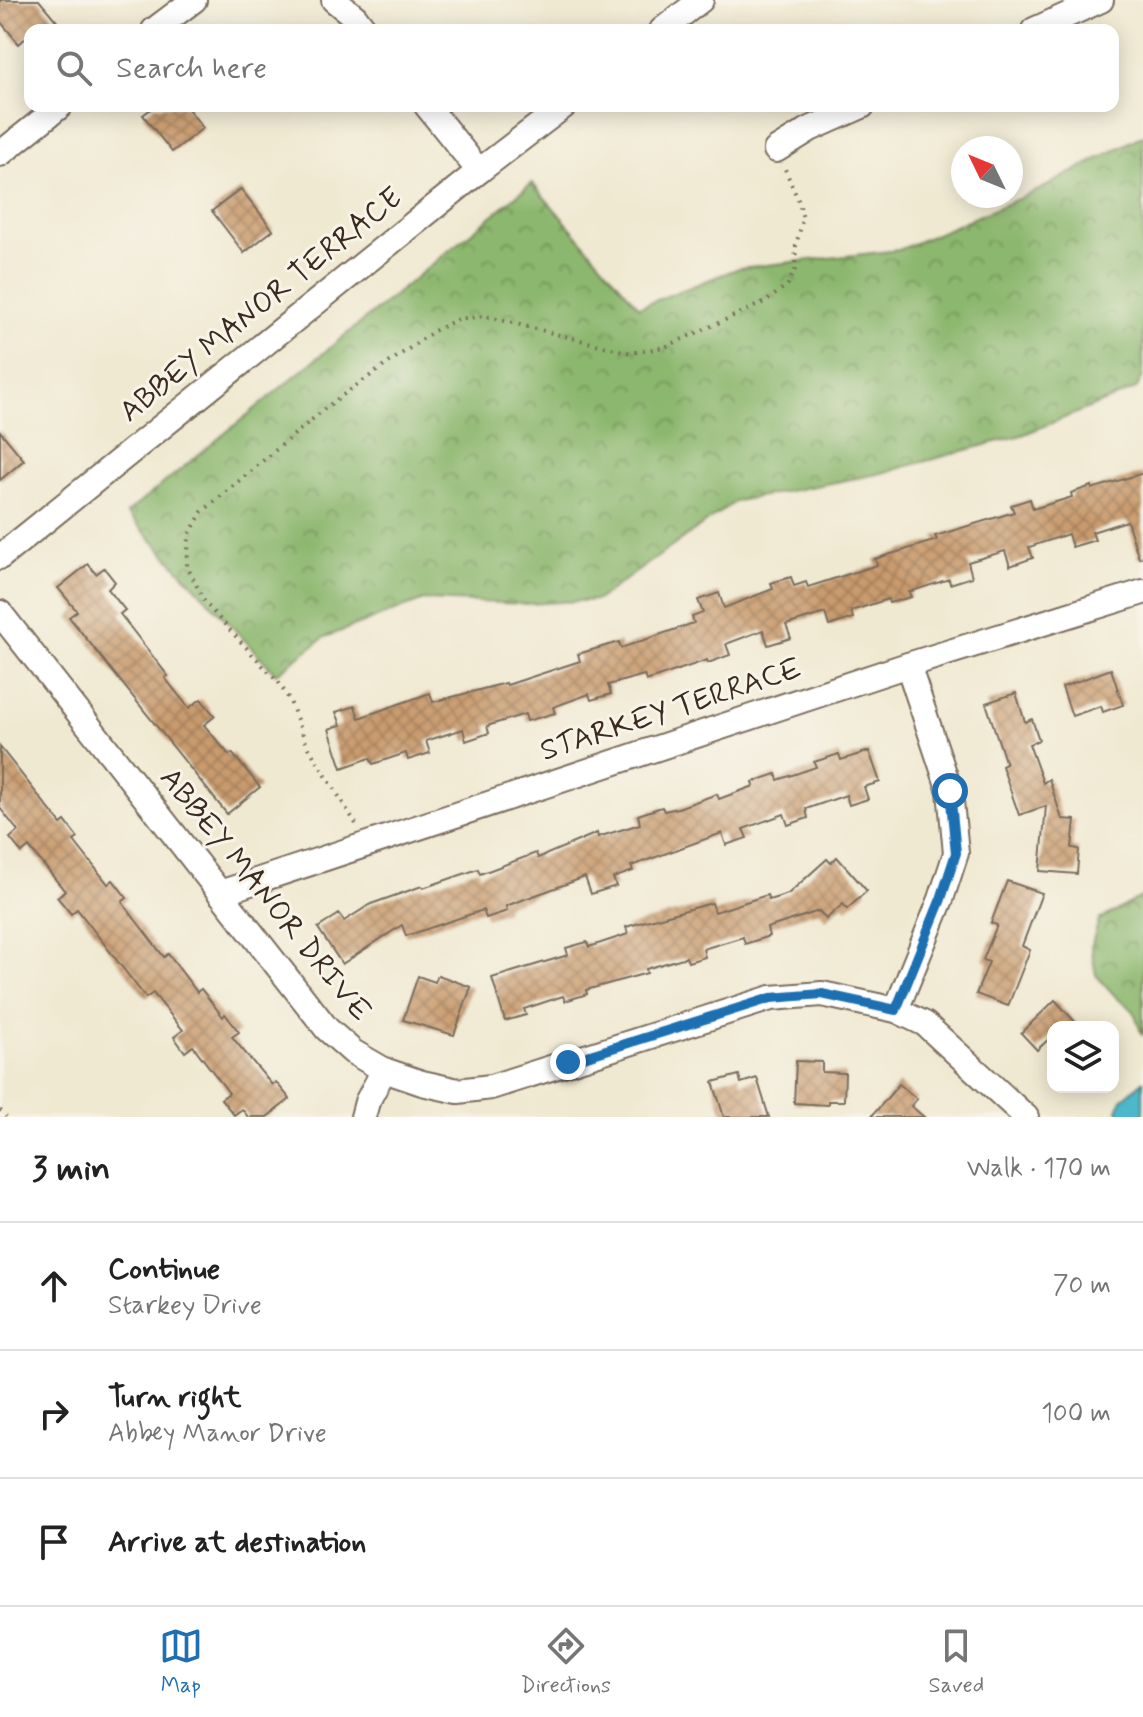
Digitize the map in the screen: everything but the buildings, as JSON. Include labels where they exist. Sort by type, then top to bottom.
[{"type":"street","points":[[162,24],[194,0]]},
{"type":"street","points":[[334,0],[360,24]]},
{"type":"street","points":[[670,24],[701,0]]},
{"type":"street","points":[[1047,24],[1101,0]]},
{"type":"street","points":[[0,154],[52,112]]},
{"type":"street","points":[[432,112],[479,171]]},
{"type":"street","name":"ABBEY MANOR TERRACE","points":[[0,557],[556,112]]},
{"type":"street","points":[[776,150],[810,129],[848,112]]},
{"type":"street","name":"STARKEY TERRACE","points":[[220,893],[908,665],[1143,592]]},
{"type":"street","name":"ABBEY MANOR DRIVE","points":[[0,613],[327,1029],[353,1052],[384,1070],[458,1091],[491,1087],[771,998],[822,994],[896,1010],[925,1024],[1026,1117]]},
{"type":"street","points":[[896,1010],[941,899],[956,853],[950,791],[908,665]]},
{"type":"street","points":[[363,1117],[367,1102],[384,1070]]},
{"type":"path","points":[[367,844],[307,745],[289,699],[279,683],[205,603],[187,566],[189,535],[202,512],[333,402],[434,331],[458,319],[485,316],[631,353],[665,347],[767,301],[788,284],[795,270],[796,245],[803,219],[799,202],[776,150]]},
{"type":"path","points":[[0,1110],[6,1117]]},
{"type":"green space","points":[[1143,135],[1143,376],[1136,389],[1022,435],[878,474],[736,501],[597,600],[526,604],[424,600],[325,637],[276,674],[127,513],[532,183],[639,307],[739,268],[899,250],[997,208],[1023,208],[1023,197]]},
{"type":"green space","points":[[1143,896],[1142,1035],[1133,1010],[1096,975],[1091,947],[1099,920]]},
{"type":"water","points":[[1143,1081],[1143,1117],[1121,1117],[1118,1110],[1122,1099]]},
{"type":"route","points":[[568,1062],[771,998],[822,994],[896,1010],[941,899],[956,853],[950,791]]}]
